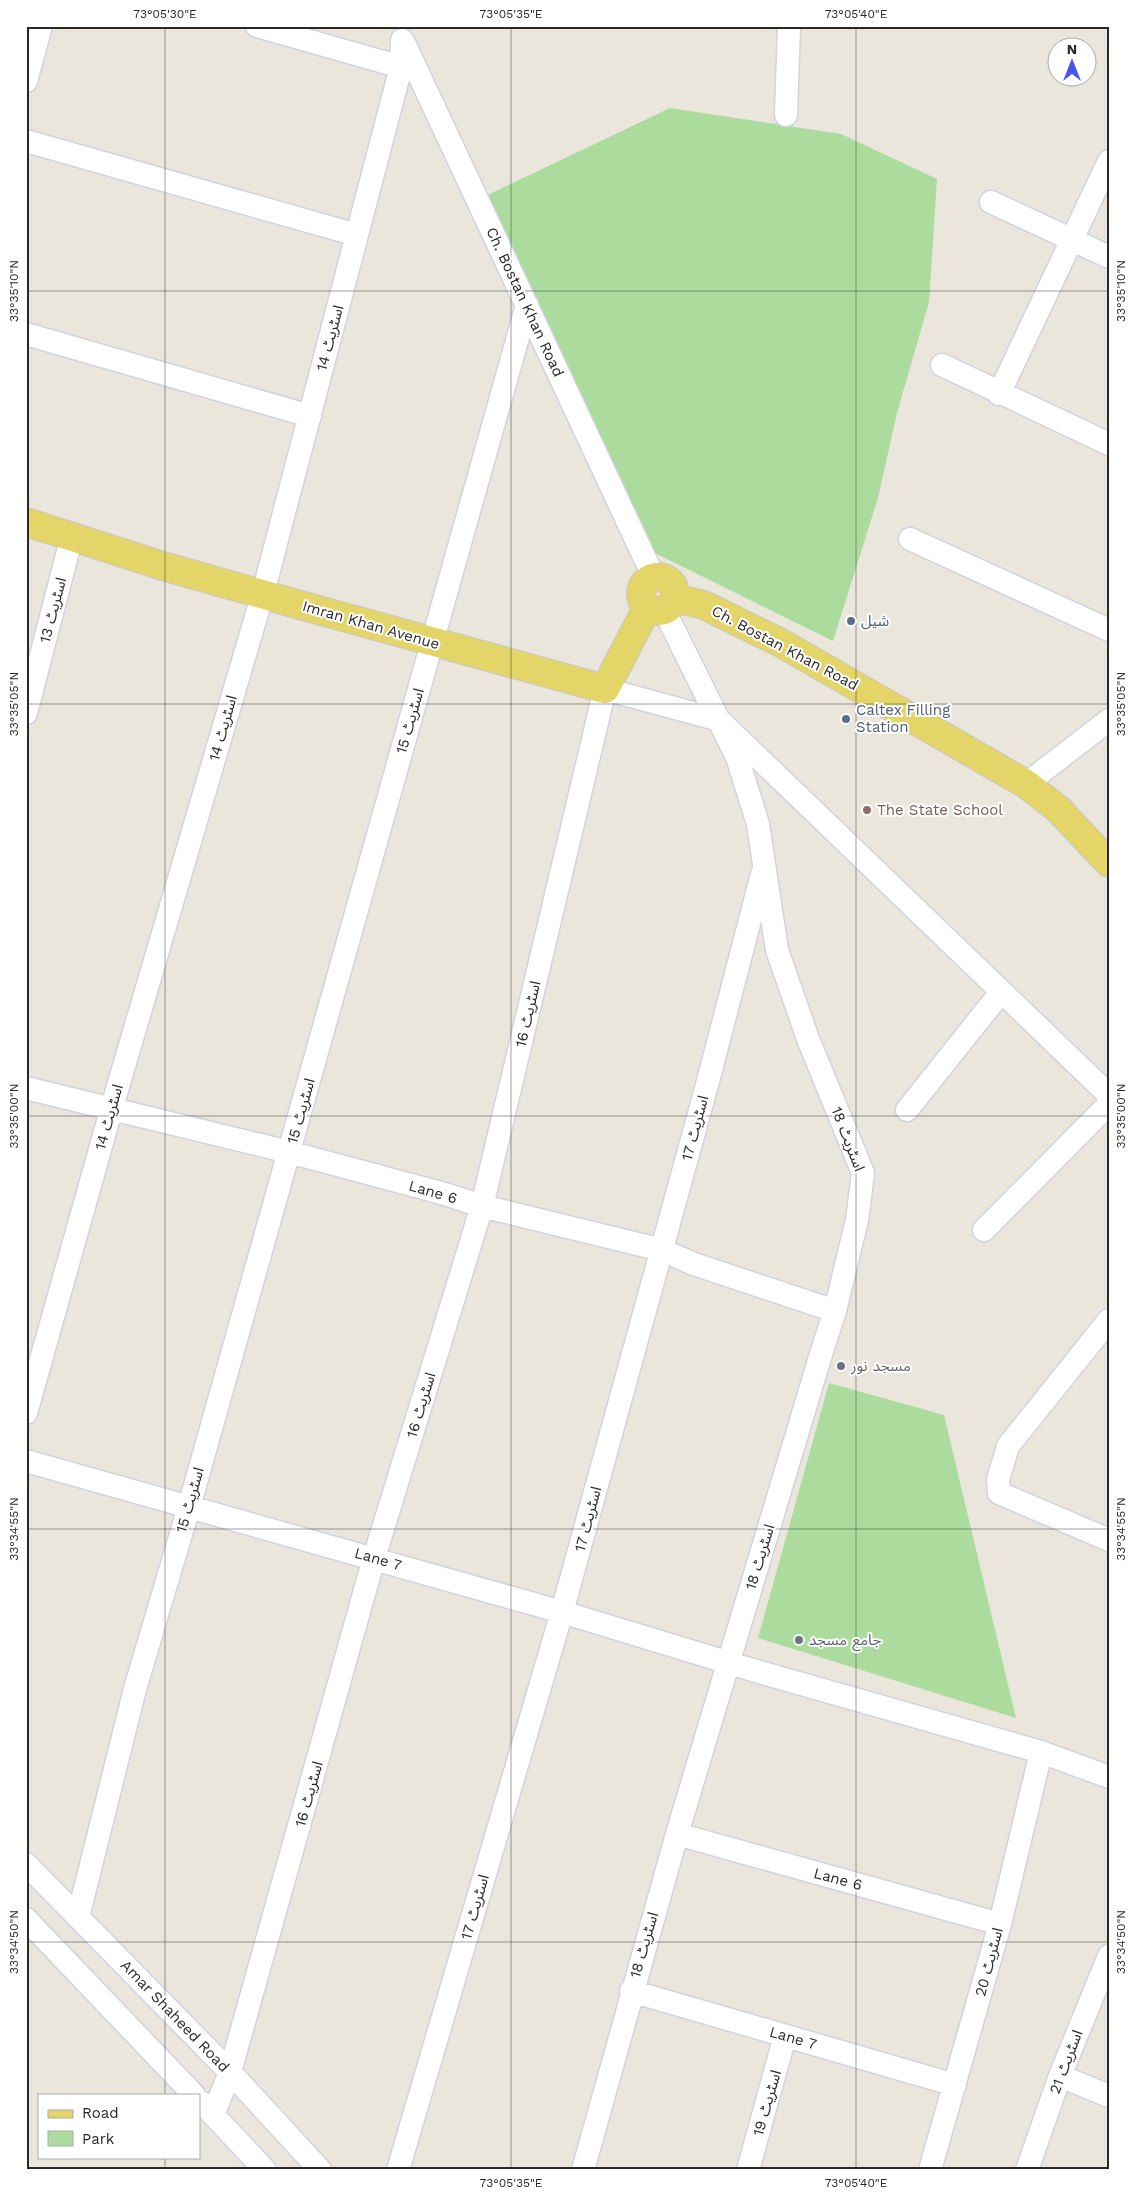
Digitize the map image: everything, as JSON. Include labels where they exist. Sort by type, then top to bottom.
[{"type":"main road","name":"Imran Khan Avenue","points":[[26,522],[163,566],[263,593],[300,606],[605,689]]},
{"type":"main road","points":[[605,689],[662,605],[641,599],[640,593],[645,583],[654,578]]},
{"type":"main road","name":"Ch. Bostan Khan Road","points":[[662,605],[704,605],[781,643],[1026,784],[1058,809],[1109,863]]},
{"type":"street","points":[[257,26],[401,67]]},
{"type":"street","points":[[786,115],[789,26]]},
{"type":"street","name":"اسٹریٹ 14","points":[[26,1413],[112,1107],[263,593],[401,67],[399,33]]},
{"type":"street","name":"Ch. Bostan Khan Road","points":[[399,33],[654,578]]},
{"type":"street","points":[[26,82],[35,36]]},
{"type":"street","points":[[26,141],[357,235]]},
{"type":"street","points":[[998,394],[1109,161]]},
{"type":"street","points":[[991,202],[1109,257]]},
{"type":"street","name":"اسٹریٹ 15","points":[[78,1917],[135,1690],[189,1507],[527,306]]},
{"type":"street","points":[[26,334],[310,416]]},
{"type":"street","points":[[942,366],[998,394],[1109,444]]},
{"type":"street","name":"اسٹریٹ 13","points":[[26,713],[72,536]]},
{"type":"street","points":[[910,539],[1109,630]]},
{"type":"street","name":"اسٹریٹ 18","points":[[583,2170],[631,1991],[677,1834],[820,1354],[835,1311],[857,1220],[863,1173],[808,1039],[776,950],[758,824],[744,773],[662,605]]},
{"type":"street","name":"Imran Khan Avenue","points":[[605,689],[719,720]]},
{"type":"street","name":"اسٹریٹ 16","points":[[206,2107],[230,2072],[374,1558],[482,1206],[605,689]]},
{"type":"street","points":[[719,720],[1109,1095]]},
{"type":"street","points":[[1026,784],[1109,720]]},
{"type":"street","name":"اسٹریٹ 17","points":[[398,2170],[562,1612],[662,1250],[765,864]]},
{"type":"street","points":[[907,1110],[1001,992]]},
{"type":"street","name":"Lane 6","points":[[26,1088],[112,1107],[289,1152],[445,1194],[482,1206],[662,1250],[694,1264],[835,1311]]},
{"type":"street","points":[[984,1230],[1109,1104]]},
{"type":"street","points":[[1109,1320],[1008,1446],[998,1480],[999,1492],[1109,1540]]},
{"type":"street","name":"Lane 7","points":[[26,1461],[374,1558],[1107,1771]]},
{"type":"street","name":"اسٹریٹ 20","points":[[930,2170],[1000,1924],[1041,1752]]},
{"type":"street","name":"Lane 6","points":[[677,1834],[1000,1924]]},
{"type":"street","name":"Amar Shaheed Road","points":[[26,1864],[230,2072],[320,2170]]},
{"type":"street","points":[[26,1919],[193,2094]]},
{"type":"street","name":"اسٹریٹ 21","points":[[1033,2168],[1060,2076],[1109,1956]]},
{"type":"street","name":"Lane 7","points":[[631,1991],[955,2086]]},
{"type":"street","name":"اسٹریٹ 19","points":[[748,2170],[786,2036]]},
{"type":"street","points":[[1060,2076],[1109,2096]]},
{"type":"street","points":[[206,2107],[265,2170]]},
{"type":"green space","points":[[670,108],[841,134],[937,179],[929,302],[897,413],[878,498],[833,641],[653,552],[477,200]]},
{"type":"green space","points":[[829,1383],[944,1415],[1016,1718],[758,1638]]},
{"type":"place","name":"شیل","points":[[851,621]]},
{"type":"place","name":"Caltex Filling Station","points":[[846,719]]},
{"type":"place","name":"The State School","points":[[867,810]]},
{"type":"place","name":"مسجد نور","points":[[841,1366]]},
{"type":"place","name":"جامع مسجد","points":[[799,1640]]}]
